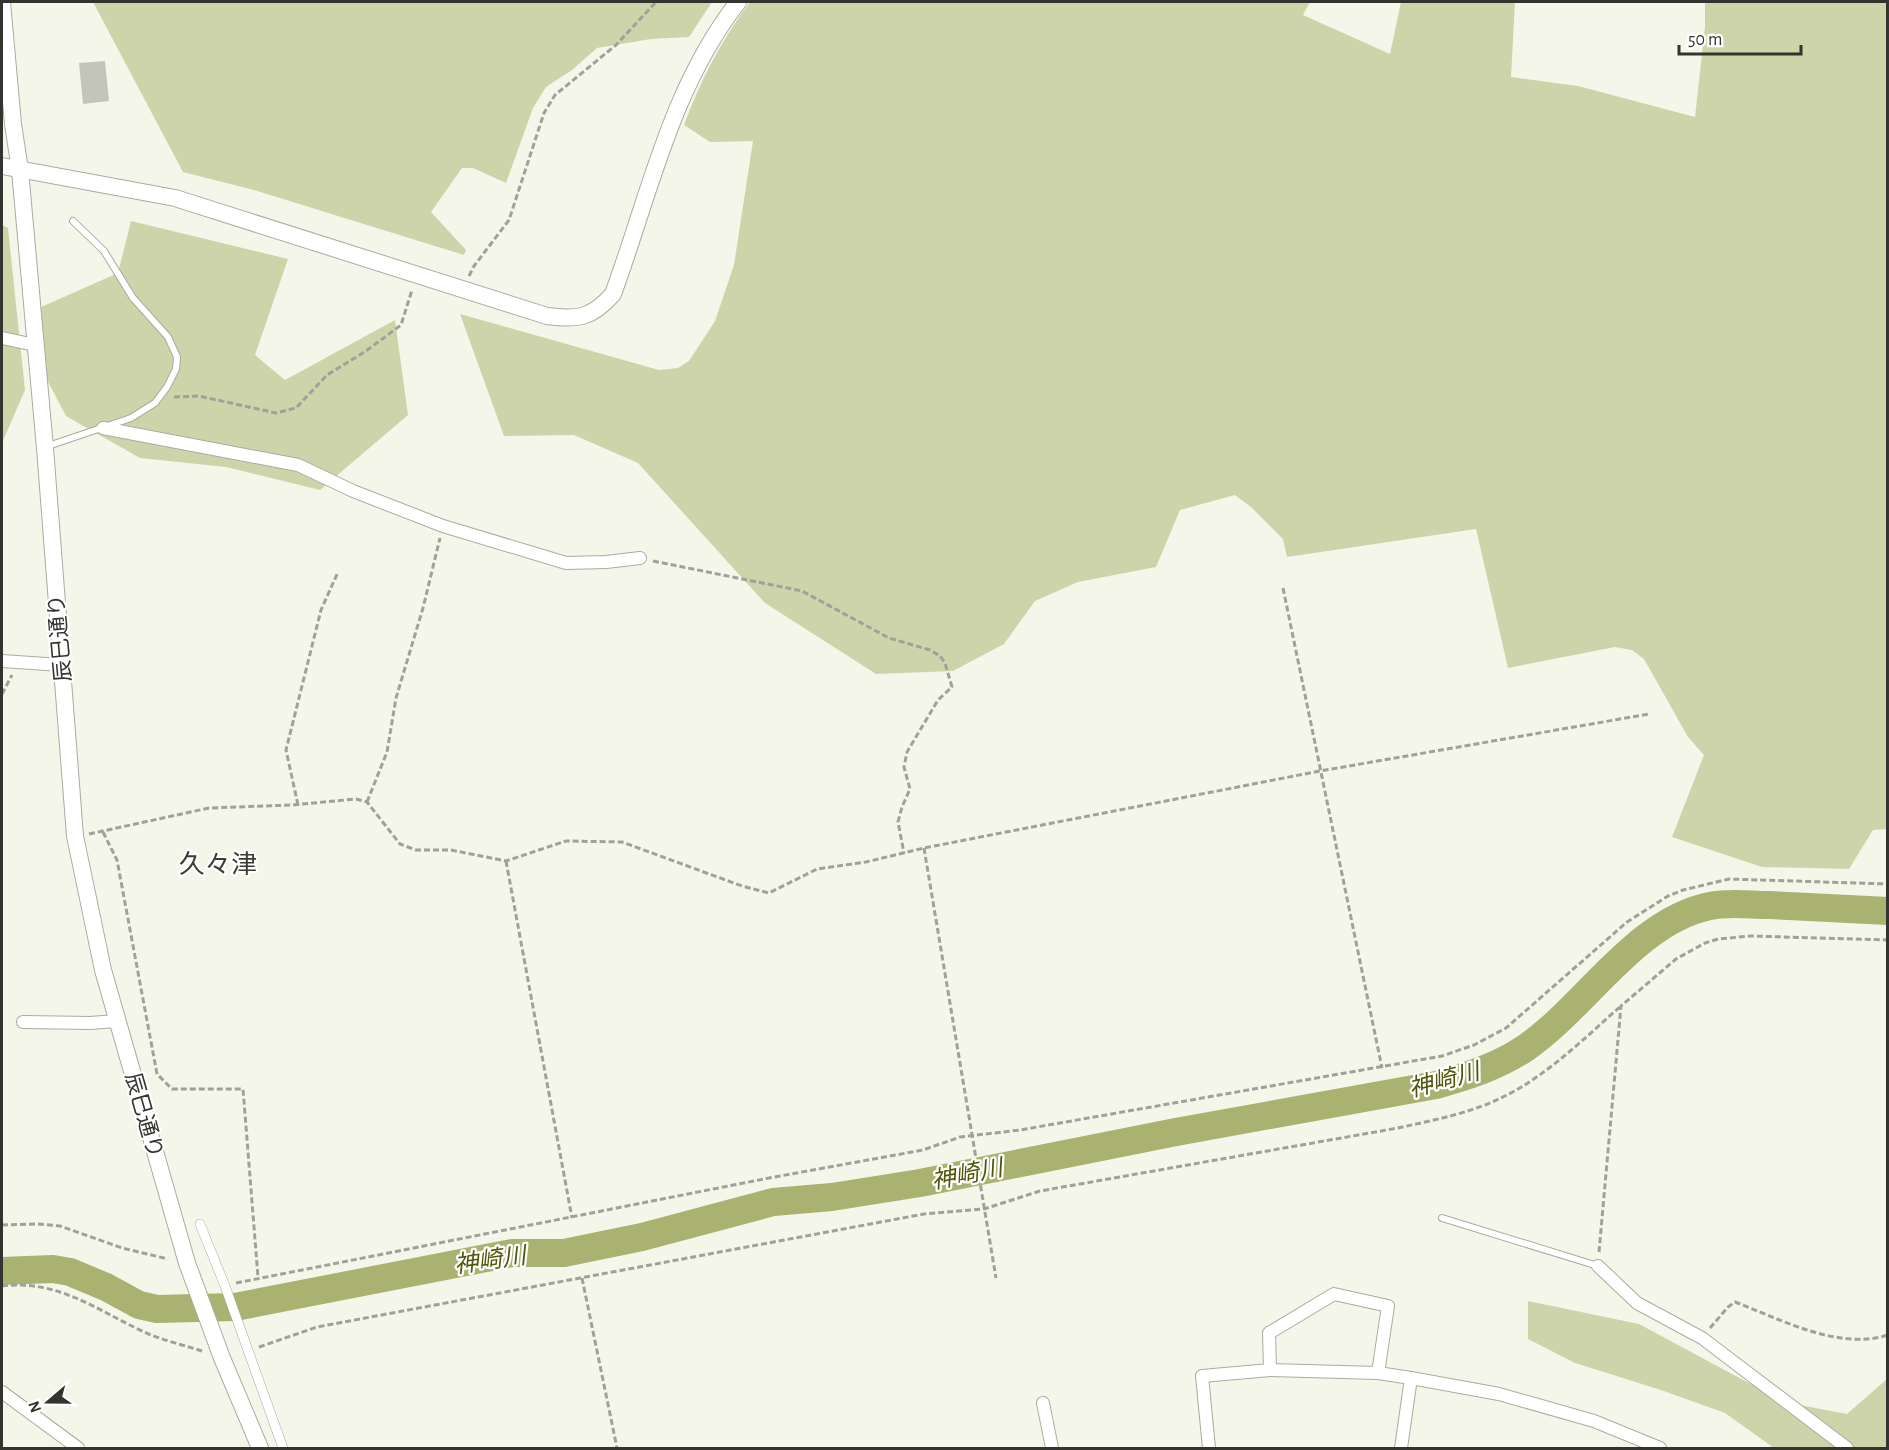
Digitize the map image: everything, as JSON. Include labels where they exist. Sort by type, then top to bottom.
[{"type":"street","name":"辰巳通り","points":[[2,2],[45,448],[75,836],[89,910],[117,1021],[187,1263],[222,1358]]},
{"type":"street","points":[[2,166],[175,198],[547,316],[568,319],[586,316],[601,307],[613,294],[664,138],[681,97],[725,18],[738,2]]},
{"type":"street","points":[[2,172],[20,170]]},
{"type":"street","points":[[2,338],[35,345]]},
{"type":"street","points":[[103,428],[298,465],[353,491],[443,526],[566,562],[606,562],[640,558]]},
{"type":"street","points":[[2,661],[61,665]]},
{"type":"street","points":[[23,1022],[117,1021]]},
{"type":"street","points":[[200,1224],[249,1351],[283,1449]]},
{"type":"street","points":[[1598,1266],[1637,1303],[1702,1338],[1847,1449]]},
{"type":"street","points":[[1270,1370],[1269,1333],[1334,1294],[1389,1306],[1378,1373]]},
{"type":"street","points":[[222,1358],[260,1449]]},
{"type":"street","points":[[1209,1449],[1202,1376],[1270,1370],[1378,1373],[1499,1394],[1594,1421],[1660,1449]]},
{"type":"street","points":[[1401,1449],[1411,1378]]},
{"type":"street","points":[[2,1392],[78,1449]]},
{"type":"street","points":[[1043,1403],[1052,1449]]},
{"type":"lane","points":[[45,448],[131,418],[155,404],[176,369],[177,357],[168,337],[133,298],[104,251],[73,221]]},
{"type":"lane","points":[[1442,1218],[1598,1266]]},
{"type":"path","points":[[464,290],[474,266],[509,220],[544,113],[555,95],[616,45],[656,2]]},
{"type":"path","points":[[155,404],[178,396],[199,396],[276,414],[296,408],[327,375],[366,351],[401,325],[418,274]]},
{"type":"path","points":[[367,802],[387,752],[396,698],[423,608],[443,526]]},
{"type":"path","points":[[640,558],[802,591],[889,638],[930,650],[940,656],[945,663],[952,687],[938,700],[908,752],[904,767],[910,789],[898,822],[904,853]]},
{"type":"path","points":[[298,805],[286,750],[321,610],[338,572]]},
{"type":"path","points":[[1283,588],[1382,1068]]},
{"type":"path","points":[[2,694],[18,663]]},
{"type":"path","points":[[75,836],[103,832],[209,808],[298,805],[356,799],[367,802],[394,837],[408,848],[416,850],[451,850],[506,861],[566,841],[622,842],[742,886],[769,893],[817,868],[866,862],[924,848],[1320,771],[1649,714]]},
{"type":"path","points":[[103,832],[117,860],[157,1074],[172,1089],[243,1089],[258,1277]]},
{"type":"path","points":[[924,848],[996,1278]]},
{"type":"path","points":[[506,861],[572,1218]]},
{"type":"path","points":[[225,1286],[258,1277],[923,1150],[971,1136],[1020,1130],[1382,1068],[1457,1052],[1499,1032],[1524,1014],[1627,922],[1668,896],[1683,890],[1729,879],[1887,884]]},
{"type":"path","points":[[249,1351],[317,1327],[924,1214],[984,1209],[1040,1191],[1398,1128],[1467,1111],[1493,1102],[1530,1082],[1676,959],[1705,943],[1718,939],[1751,936],[1887,940]]},
{"type":"path","points":[[1598,1266],[1621,1006]]},
{"type":"path","points":[[2,1225],[60,1226],[122,1248],[187,1263]]},
{"type":"path","points":[[582,1278],[617,1449]]},
{"type":"path","points":[[2,1286],[19,1284],[69,1294],[146,1333],[222,1358]]},
{"type":"path","points":[[1702,1338],[1735,1302],[1831,1338],[1874,1340],[1887,1335]]},
{"type":"green space","points":[[93,2],[712,2],[689,37],[651,39],[597,48],[572,70],[546,87],[533,108],[506,183],[473,168],[462,168],[431,212],[466,250],[464,255],[254,190],[183,172]]},
{"type":"green space","points":[[750,2],[1310,2],[1303,15],[1390,54],[1401,2],[1515,2],[1511,77],[1578,86],[1695,117],[1705,27],[1705,2],[1887,2],[1887,829],[1873,830],[1849,869],[1762,867],[1672,837],[1704,755],[1688,737],[1644,659],[1632,650],[1615,647],[1508,668],[1476,529],[1287,557],[1283,539],[1251,507],[1235,495],[1180,510],[1156,567],[1078,582],[1035,601],[1004,644],[953,671],[876,674],[765,603],[638,463],[574,435],[504,436],[460,314],[659,370],[678,368],[689,361],[715,321],[734,265],[753,141],[710,142],[684,125],[712,61]]},
{"type":"green space","points":[[131,221],[288,259],[255,355],[285,380],[395,320],[408,415],[320,490],[226,467],[140,458],[66,416],[45,376],[39,308],[118,273]]},
{"type":"green space","points":[[2,225],[8,228],[25,390],[2,443]]},
{"type":"green space","points":[[1528,1301],[1639,1324],[1784,1402],[1847,1414],[1887,1379],[1887,1448],[1774,1448],[1725,1413],[1575,1363],[1528,1339]]},
{"type":"building","points":[[105,61],[109,101],[83,104],[79,63]]},
{"type":"waterway","name":"神崎川","points":[[2,1271],[53,1269],[70,1272],[106,1287],[139,1305],[157,1309],[235,1307],[512,1253],[564,1253],[642,1237],[773,1202],[832,1197],[920,1183],[1176,1132],[1436,1085],[1492,1066],[1524,1049],[1546,1032],[1634,947],[1658,929],[1683,915],[1710,906],[1732,904],[1888,911]]},
{"type":"district","name":"久々津","points":[[218,864]]}]
